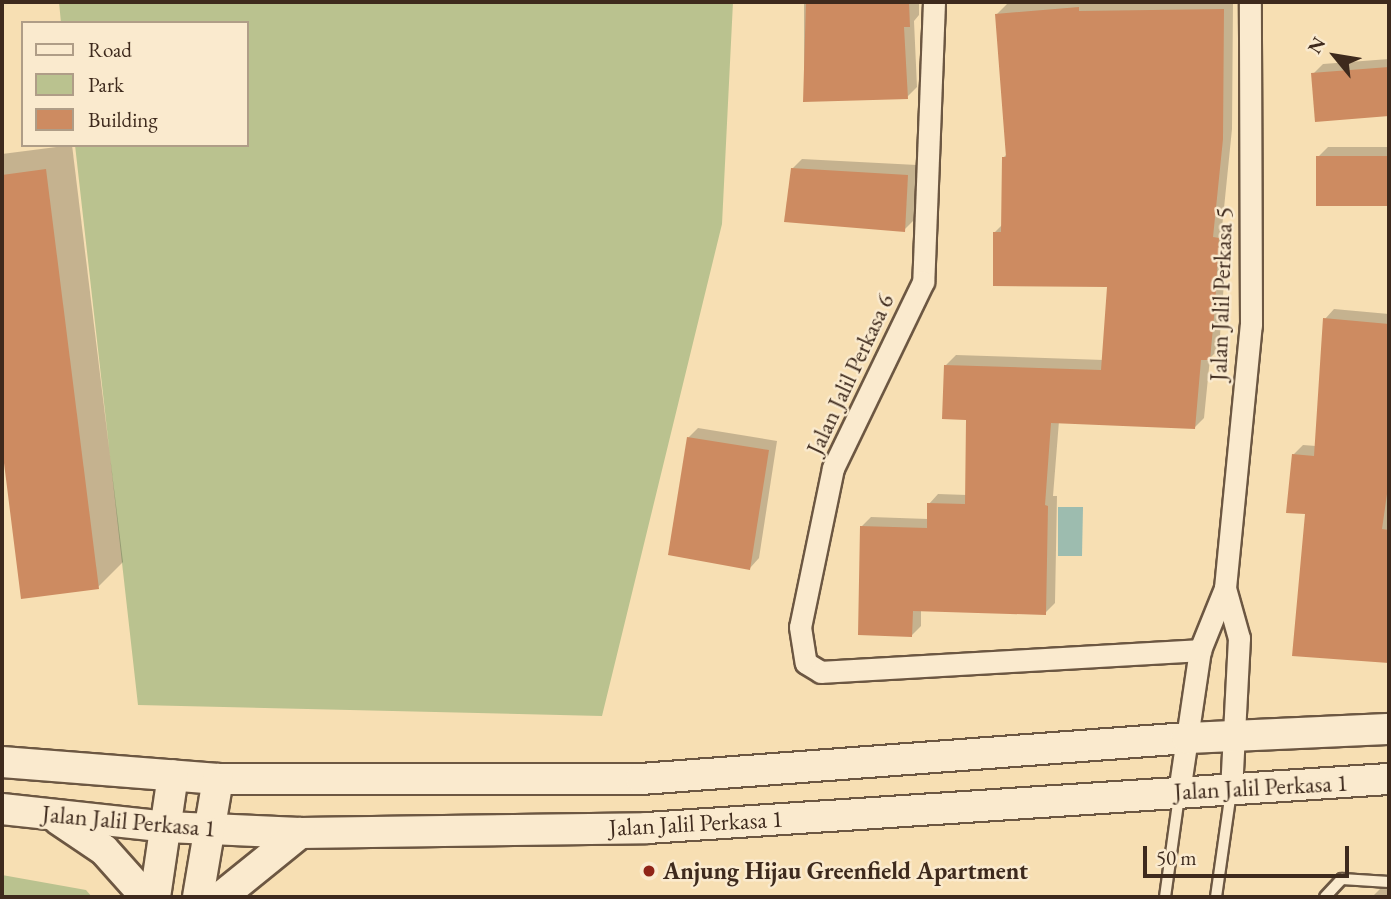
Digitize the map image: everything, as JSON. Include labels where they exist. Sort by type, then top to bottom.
[{"type":"main road","name":"Jalan Jalil Perkasa 1","points":[[2,762],[218,779],[640,779],[1187,738],[1235,738],[1389,729]]},
{"type":"main road","points":[[155,897],[173,775]]},
{"type":"main road","points":[[198,897],[218,779]]},
{"type":"main road","name":"Jalan Jalil Perkasa 1","points":[[2,809],[167,827],[300,833],[647,828],[1389,779]]},
{"type":"main road","points":[[54,816],[104,850],[145,897]]},
{"type":"main road","points":[[221,897],[300,833]]},
{"type":"street","name":"Jalan Jalil Perkasa 6","points":[[934,2],[923,282],[833,468],[800,627],[806,663],[821,672],[1200,650]]},
{"type":"street","name":"Jalan Jalil Perkasa 5","points":[[1180,792],[1200,650],[1225,588],[1251,325],[1250,2]]},
{"type":"street","name":"Jalan Jalil Perkasa 5","points":[[1225,588],[1238,638],[1231,789]]},
{"type":"lane","points":[[1216,897],[1231,789]]},
{"type":"lane","points":[[1165,897],[1180,792]]},
{"type":"lane","points":[[1325,897],[1342,879],[1389,882]]},
{"type":"green space","points":[[59,2],[733,2],[722,224],[602,716],[138,705],[75,147],[248,147],[248,21],[61,21]]},
{"type":"green space","points":[[2,875],[86,890],[92,897],[2,897]]},
{"type":"shaded area","points":[[1058,507],[1083,507],[1082,556],[1058,556]]},
{"type":"building","points":[[806,2],[909,2],[910,27],[904,27],[908,99],[803,102]]},
{"type":"building","points":[[1079,7],[1079,11],[1224,9],[1223,139],[1213,237],[1219,238],[1215,306],[1210,360],[1201,360],[1195,429],[1051,423],[1045,505],[1048,506],[1046,615],[913,611],[912,637],[858,635],[860,526],[927,528],[927,503],[965,504],[966,420],[942,419],[944,365],[1101,370],[1107,287],[993,286],[993,232],[1001,232],[1002,157],[1006,157],[995,14]]},
{"type":"building","points":[[1389,67],[1389,116],[1315,122],[1311,73]]},
{"type":"building","points":[[1316,156],[1389,156],[1389,206],[1316,206]]},
{"type":"building","points":[[791,168],[908,175],[905,232],[784,222]]},
{"type":"building","points":[[46,169],[99,589],[21,599],[2,447],[2,175]]},
{"type":"building","points":[[1323,318],[1389,324],[1389,480],[1382,529],[1389,530],[1389,663],[1292,656],[1305,514],[1286,513],[1292,454],[1314,456]]},
{"type":"building","points":[[687,437],[769,450],[750,570],[668,555]]},
{"type":"place","name":"Anjung Hijau Greenfield Apartment","points":[[649,871]]}]
